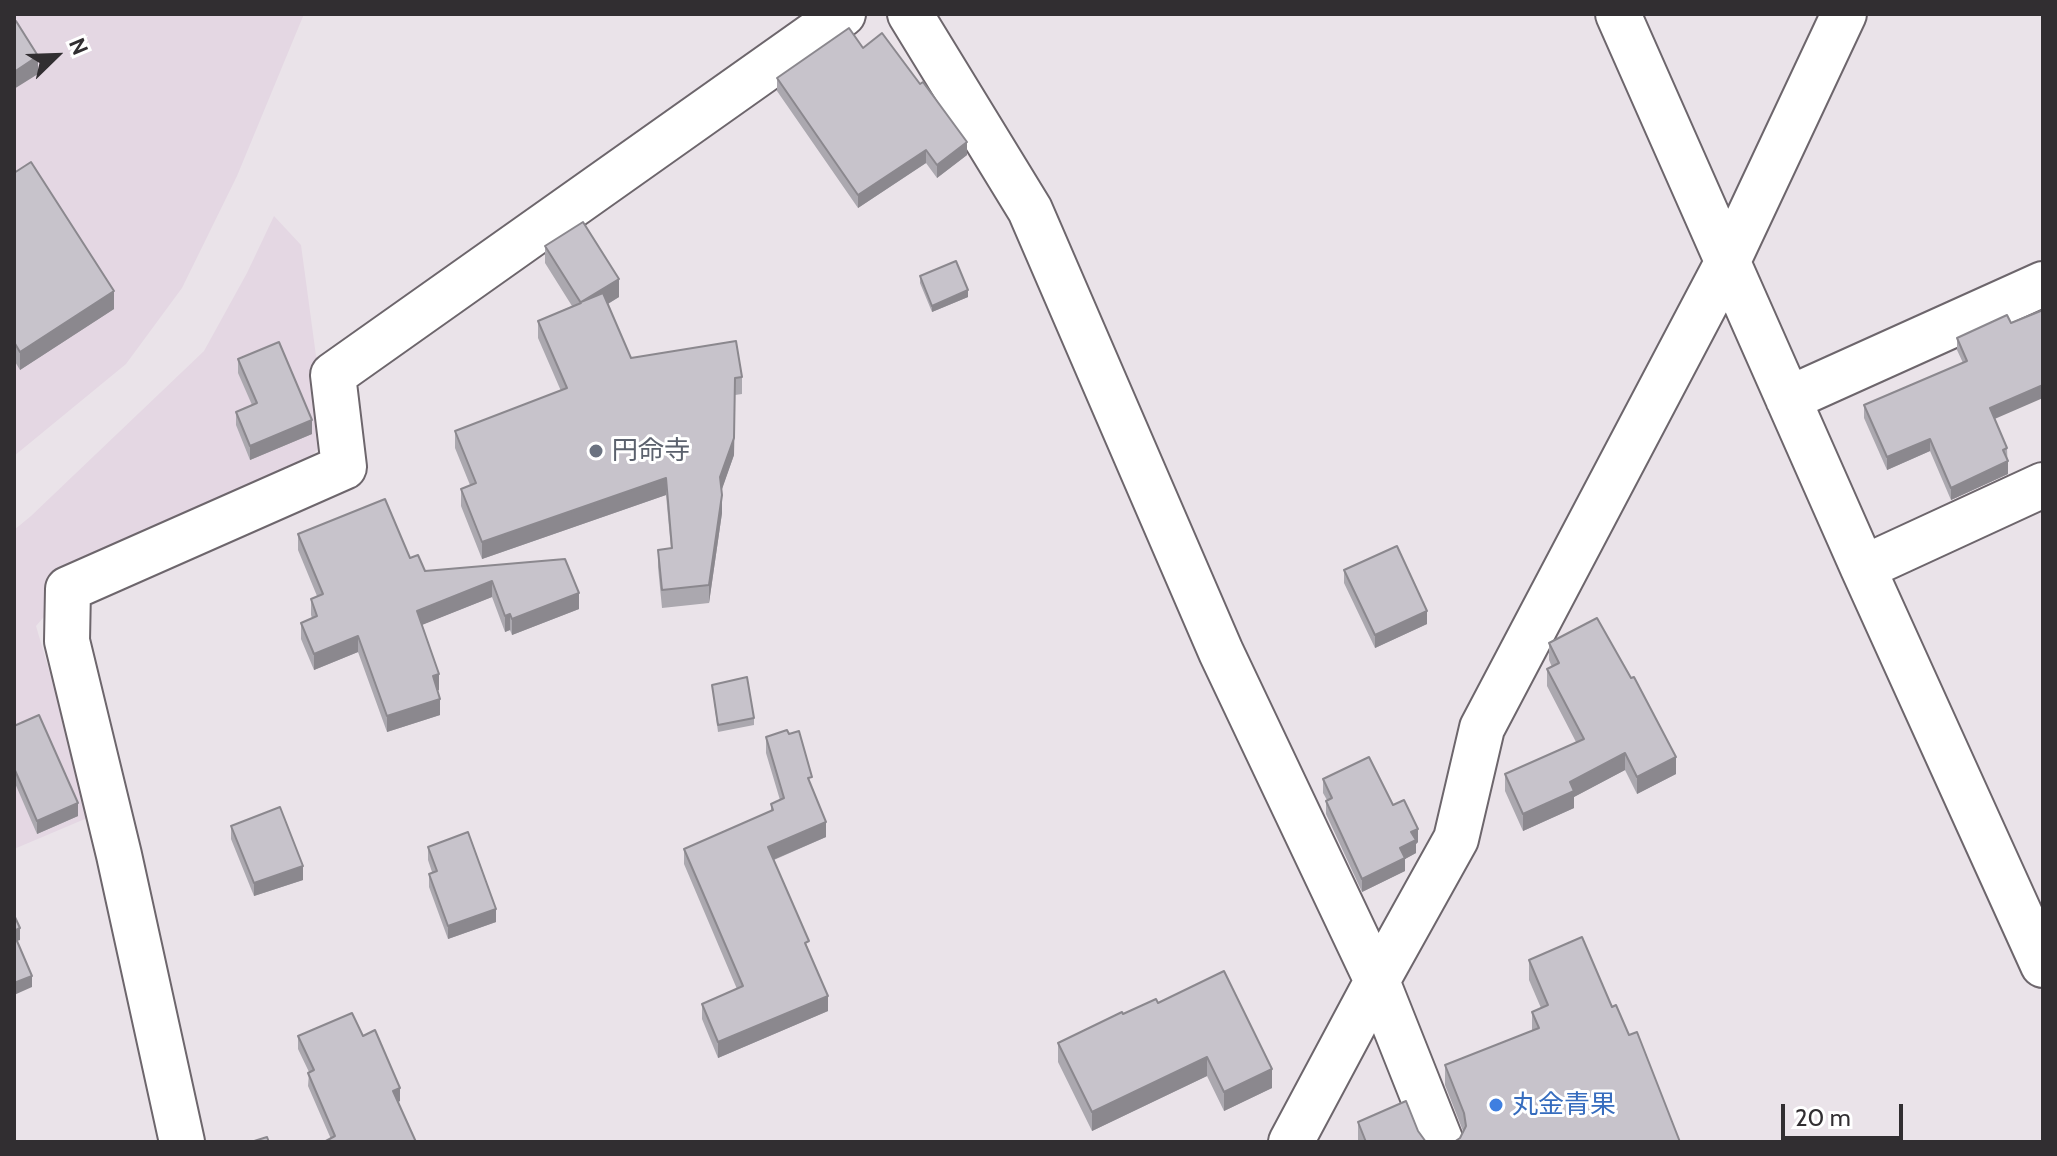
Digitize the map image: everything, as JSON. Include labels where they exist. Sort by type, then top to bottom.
[{"type":"street","points":[[182,1142],[119,855],[67,641],[68,589],[344,467],[333,375],[843,14]]},
{"type":"street","points":[[910,14],[1030,210],[1221,652],[1377,981],[1441,1142]]},
{"type":"street","points":[[1618,14],[2043,965]]},
{"type":"street","points":[[1291,1142],[1456,839],[1482,728],[1727,263],[1844,14]]},
{"type":"street","points":[[1788,399],[2043,284]]},
{"type":"street","points":[[1863,568],[2043,485]]},
{"type":"shaded area","points":[[304,14],[237,176],[182,288],[126,364],[14,456],[14,16]]},
{"type":"shaded area","points":[[274,216],[301,245],[327,437],[308,461],[92,561],[36,626],[92,816],[14,849],[14,530],[204,351]]},
{"type":"building","points":[[14,22],[38,56],[14,72]]},
{"type":"building","points":[[849,28],[863,48],[882,33],[967,142],[937,165],[926,150],[858,195],[777,78]]},
{"type":"building","points":[[31,162],[114,291],[20,352],[14,342],[14,173]]},
{"type":"building","points":[[583,222],[619,279],[581,302],[603,293],[631,358],[736,341],[742,377],[735,378],[734,438],[720,477],[722,495],[709,585],[662,590],[658,550],[672,548],[666,478],[482,542],[461,489],[476,483],[455,431],[567,388],[538,321],[581,303],[545,246]]},
{"type":"building","points":[[956,261],[968,290],[932,306],[920,276]]},
{"type":"building","points":[[2043,310],[2043,385],[1990,408],[2007,448],[2003,450],[2008,461],[1951,488],[1930,439],[1887,457],[1864,405],[1967,361],[1957,338],[2007,315],[2011,323]]},
{"type":"building","points":[[279,342],[312,420],[250,446],[236,412],[257,403],[238,359]]},
{"type":"building","points":[[385,499],[410,558],[418,555],[425,571],[565,559],[579,593],[512,619],[510,614],[505,616],[492,581],[417,611],[439,674],[433,676],[440,699],[387,716],[358,636],[314,654],[301,623],[317,616],[311,599],[323,594],[298,534]]},
{"type":"building","points":[[1397,546],[1427,611],[1375,635],[1344,570]]},
{"type":"building","points":[[1597,618],[1631,678],[1634,677],[1676,757],[1637,777],[1625,753],[1570,782],[1574,791],[1523,814],[1505,774],[1584,739],[1547,669],[1559,663],[1549,643]]},
{"type":"building","points":[[747,677],[754,718],[718,725],[712,685]]},
{"type":"building","points":[[39,715],[78,803],[37,821],[14,768],[14,726]]},
{"type":"building","points":[[787,730],[789,734],[799,731],[812,777],[808,778],[826,822],[768,847],[809,941],[805,943],[828,996],[718,1042],[702,1004],[743,986],[684,849],[773,810],[771,804],[784,798],[766,737]]},
{"type":"building","points":[[1369,757],[1393,805],[1404,800],[1418,829],[1411,832],[1416,840],[1400,848],[1405,858],[1362,879],[1326,801],[1332,798],[1323,779]]},
{"type":"building","points":[[280,807],[303,866],[254,883],[231,826]]},
{"type":"building","points":[[468,832],[496,909],[448,926],[429,874],[437,871],[428,847]]},
{"type":"building","points":[[14,915],[20,928],[14,931]]},
{"type":"building","points":[[14,934],[32,976],[14,983]]},
{"type":"building","points":[[1582,937],[1612,1007],[1616,1005],[1629,1035],[1637,1032],[1680,1142],[1454,1142],[1466,1126],[1445,1065],[1539,1028],[1532,1012],[1548,1005],[1529,960]]},
{"type":"building","points":[[1224,971],[1272,1069],[1224,1092],[1207,1057],[1092,1112],[1058,1043],[1122,1012],[1156,999],[1158,1003]]},
{"type":"building","points":[[352,1013],[363,1036],[375,1030],[400,1088],[393,1091],[416,1142],[324,1142],[335,1136],[308,1073],[314,1070],[298,1036]]},
{"type":"building","points":[[1406,1101],[1426,1142],[1366,1142],[1358,1122]]},
{"type":"building","points":[[267,1137],[269,1142],[251,1142]]},
{"type":"place","name":"円命寺","points":[[596,451]]},
{"type":"place","name":"丸金青果","points":[[1496,1105]]}]
